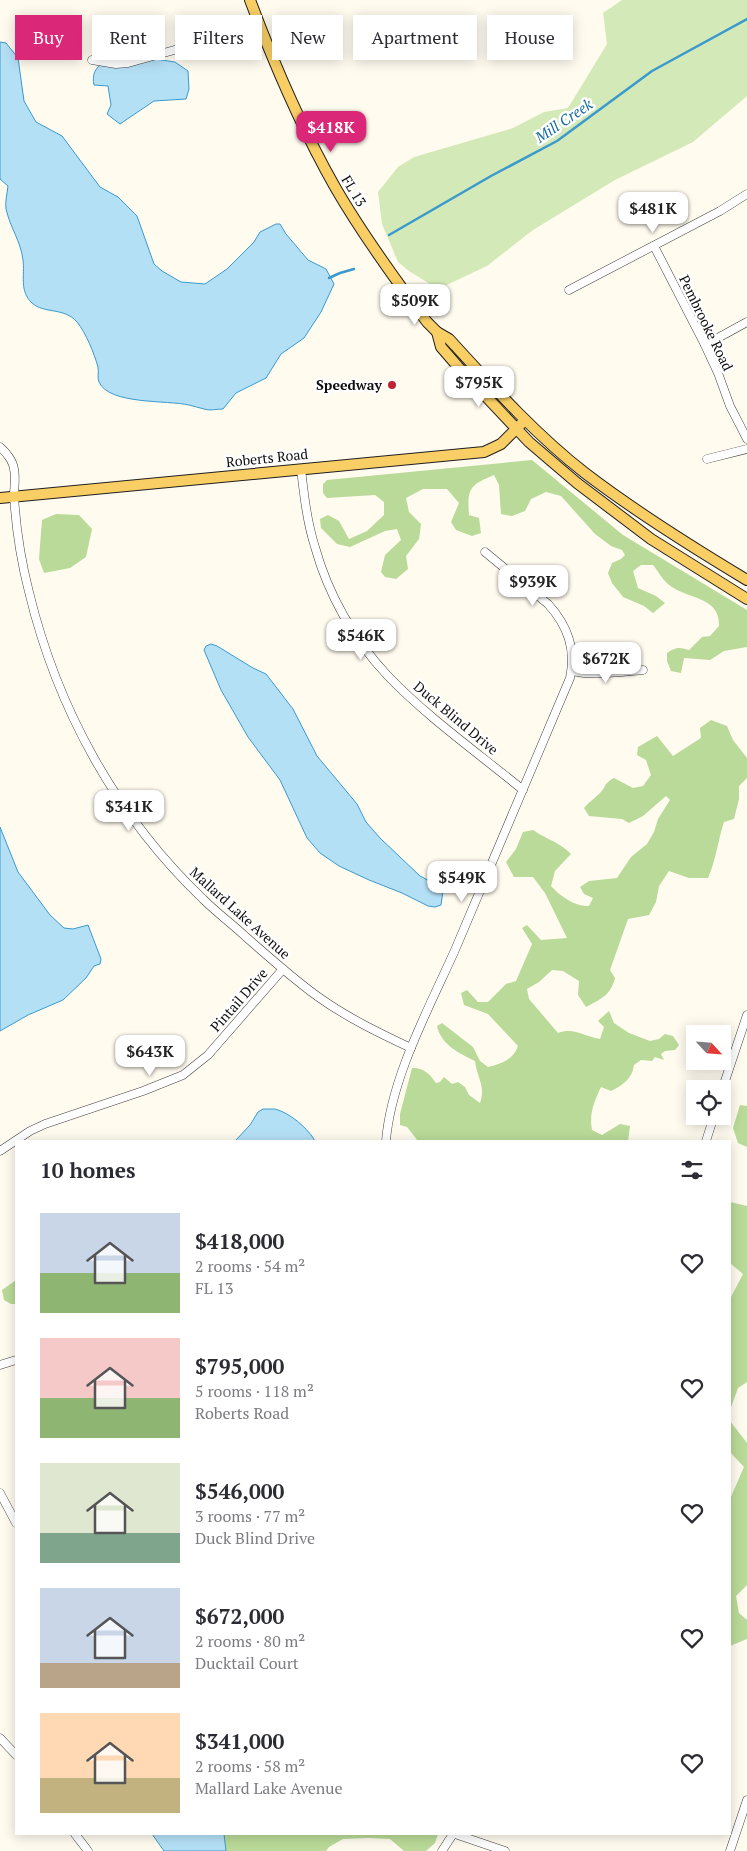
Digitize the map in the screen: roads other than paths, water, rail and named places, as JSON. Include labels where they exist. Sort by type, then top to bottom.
[{"type":"main road","name":"FL 13","points":[[250,0],[256,15]]},
{"type":"main road","name":"FL 13","points":[[262,31],[293,104],[335,187],[361,229],[414,304],[437,332]]},
{"type":"main road","points":[[437,332],[449,340],[525,420],[592,478],[669,531],[747,580]]},
{"type":"main road","points":[[437,332],[440,347],[516,430],[577,483],[651,540],[747,599]]},
{"type":"main road","name":"Roberts Road","points":[[0,498],[484,452],[501,444],[525,420]]},
{"type":"street","points":[[92,60],[116,64],[139,60]]},
{"type":"street","points":[[569,290],[720,211],[747,194]]},
{"type":"street","name":"Pembrooke Road","points":[[654,246],[705,345],[730,406],[747,439]]},
{"type":"street","points":[[705,345],[747,322]]},
{"type":"street","name":"Mallard Lake Avenue","points":[[0,447],[9,458],[14,469],[14,496],[26,578],[37,625],[60,690],[92,755],[126,810],[168,862],[203,899],[283,969],[318,997],[345,1014],[376,1032],[412,1048]]},
{"type":"street","points":[[707,459],[747,448]]},
{"type":"street","name":"Duck Blind Drive","points":[[301,469],[308,519],[315,547],[325,576],[348,624],[381,668],[397,685],[523,790]]},
{"type":"street","points":[[386,1140],[391,1107],[412,1048],[523,790],[572,670],[570,641],[564,624],[557,614],[548,604],[485,552]]},
{"type":"street","points":[[572,670],[581,673],[643,670]]},
{"type":"street","name":"Pintail Drive","points":[[16,1140],[45,1124],[143,1091],[183,1075],[208,1055],[283,969]]},
{"type":"street","points":[[725,1080],[747,1016]]},
{"type":"street","points":[[706,1140],[711,1125]]},
{"type":"street","name":"Pintail Drive","points":[[0,1151],[15,1141]]},
{"type":"street","points":[[0,1365],[15,1360]]},
{"type":"street","points":[[0,1493],[15,1521]]},
{"type":"street","points":[[0,1738],[15,1753]]},
{"type":"street","points":[[730,1851],[747,1800]]},
{"type":"street","points":[[76,1835],[88,1851]]},
{"type":"street","points":[[442,1851],[453,1835]]},
{"type":"street","points":[[457,1835],[505,1851]]},
{"type":"water","points":[[0,42],[6,43],[15,54],[15,60],[18,60],[24,101],[36,122],[62,136],[100,187],[118,197],[137,216],[154,264],[162,271],[181,282],[205,284],[227,269],[254,242],[260,232],[280,224],[308,260],[326,269],[334,284],[321,312],[304,338],[281,354],[266,378],[236,393],[223,409],[209,410],[189,405],[140,400],[114,395],[99,382],[98,367],[92,350],[77,322],[66,314],[37,306],[32,303],[25,293],[22,253],[6,209],[8,186],[0,179]]},
{"type":"water","points":[[109,60],[162,60],[175,62],[188,71],[189,89],[186,99],[154,101],[120,124],[107,114],[111,105],[108,86],[94,85],[94,73],[104,62]]},
{"type":"water","points":[[211,644],[266,674],[293,709],[317,756],[357,804],[366,822],[420,876],[441,887],[443,891],[441,905],[435,907],[428,906],[339,866],[320,853],[307,838],[280,780],[248,737],[221,690],[204,650],[206,646]]},
{"type":"water","points":[[0,827],[18,872],[50,915],[64,928],[73,929],[88,925],[101,959],[100,964],[94,966],[86,978],[63,1000],[28,1015],[0,1031]]},
{"type":"water","points":[[263,1109],[281,1111],[297,1121],[314,1140],[236,1140],[250,1125],[258,1112]]},
{"type":"water","points":[[153,1835],[224,1835],[226,1851],[164,1851]]},
{"type":"waterway","name":"Mill Creek","points":[[389,235],[491,176],[557,141],[652,71],[747,19]]},
{"type":"waterway","points":[[329,278],[354,269]]},
{"type":"place","name":"Speedway","points":[[392,385]]}]
